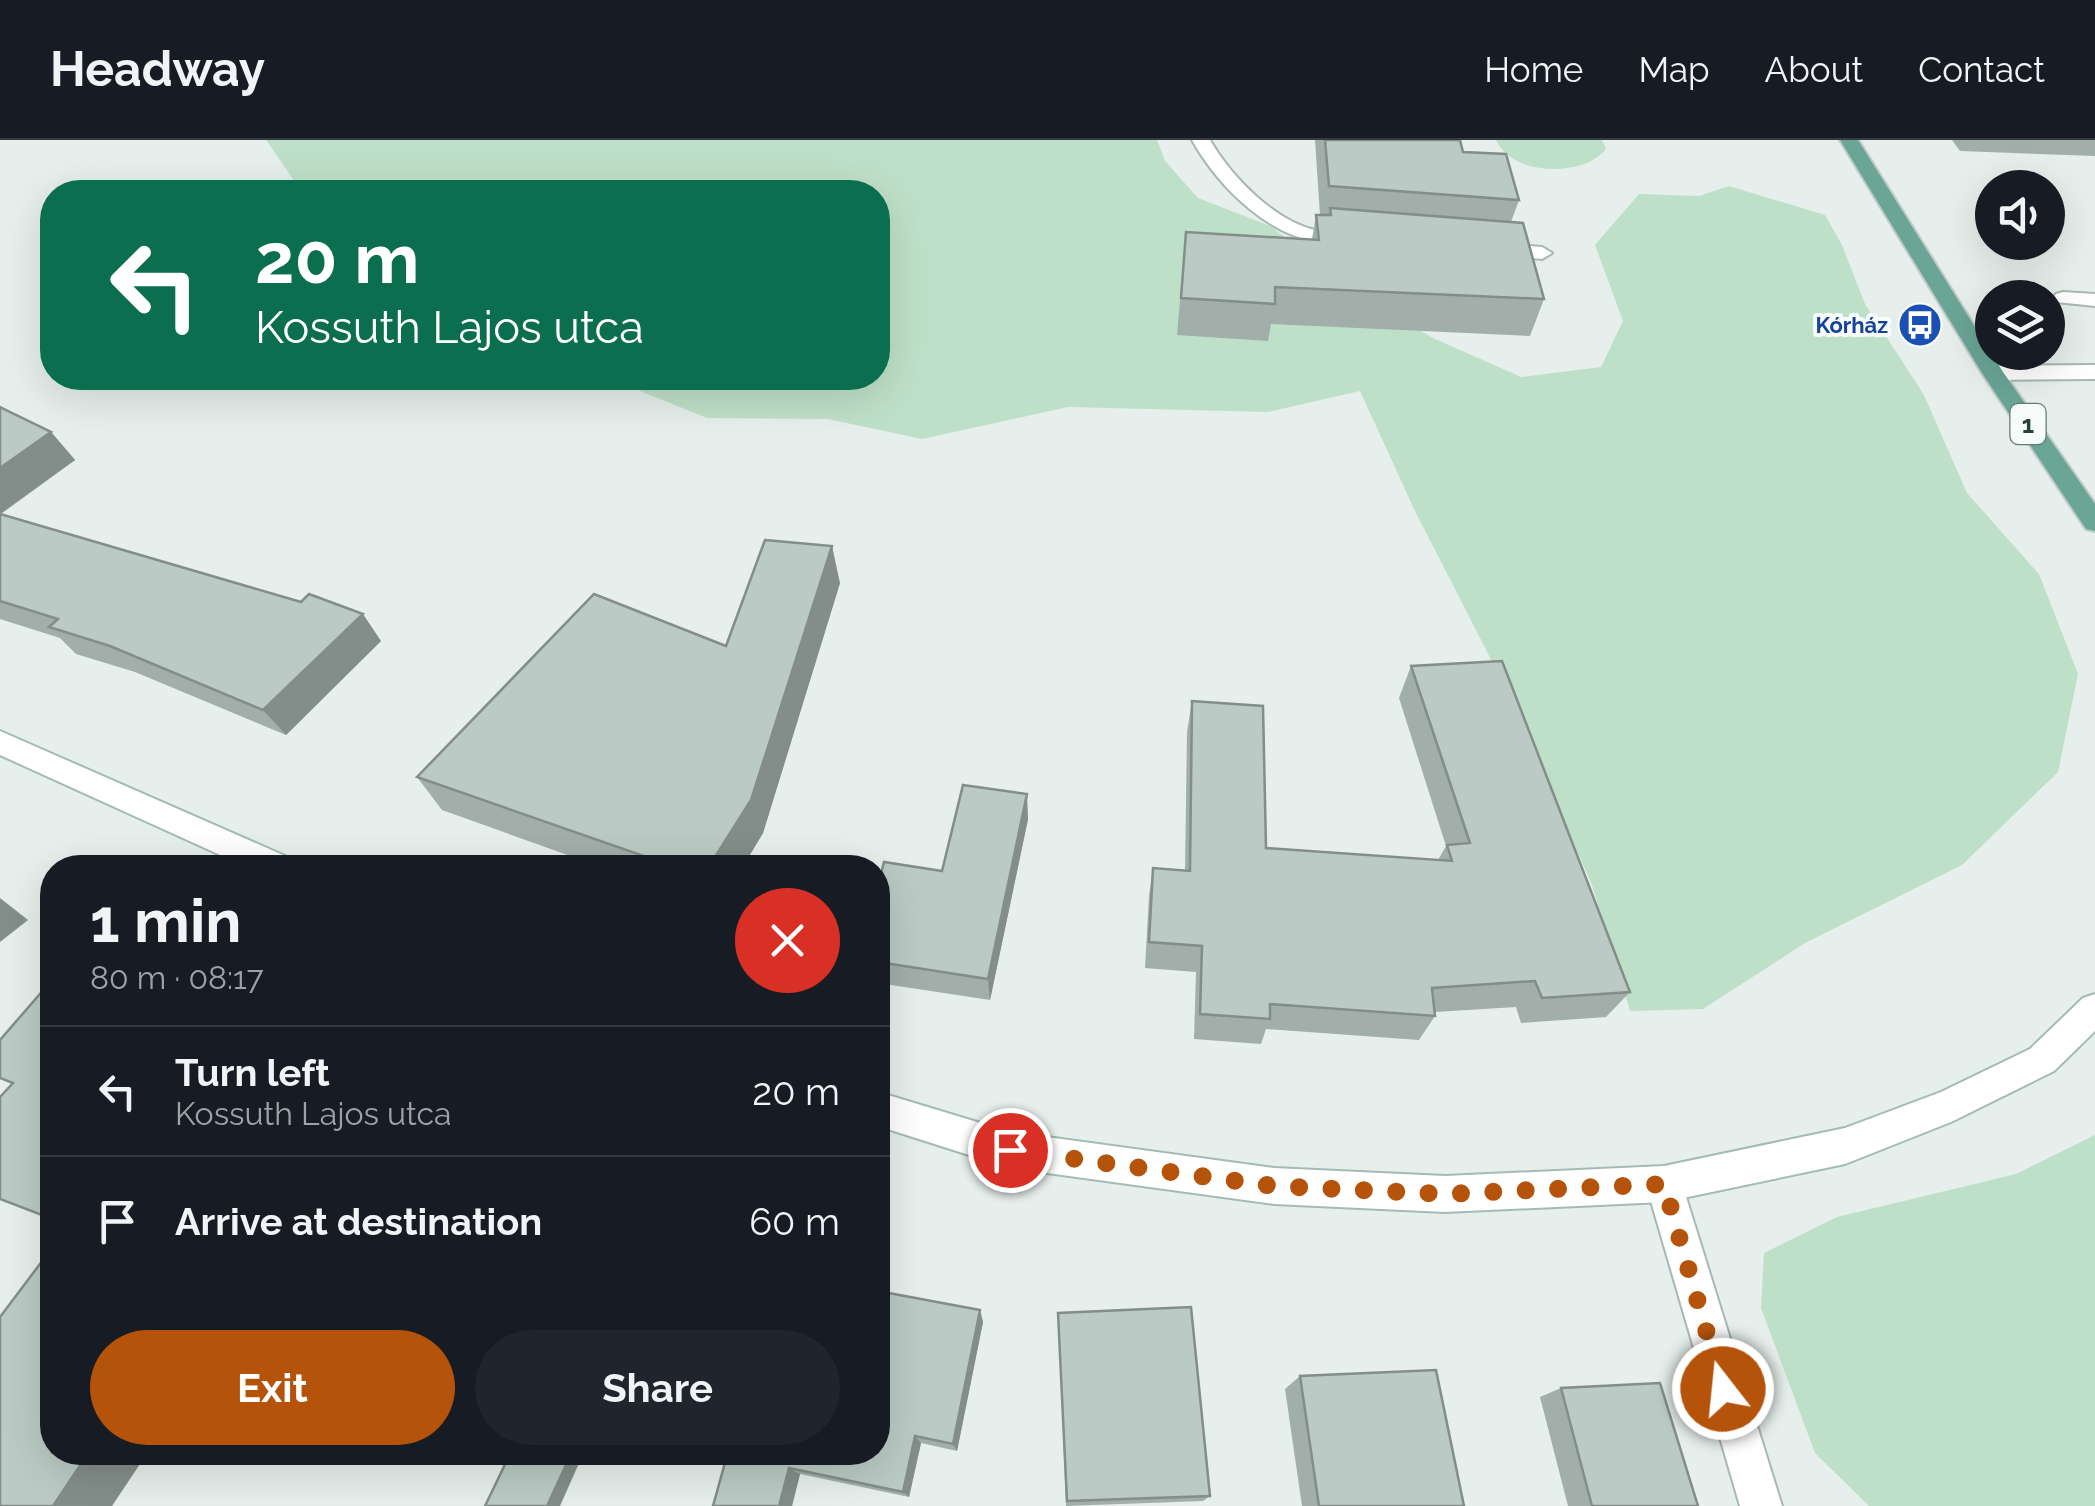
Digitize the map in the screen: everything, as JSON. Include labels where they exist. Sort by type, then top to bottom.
[{"type":"main road","name":"1","points":[[1849,140],[1992,373],[2095,523]]},
{"type":"street","points":[[1200,140],[1209,159],[1275,217],[1306,235],[1365,240]]},
{"type":"street","points":[[1464,247],[1542,253]]},
{"type":"street","points":[[2065,298],[2095,300]]},
{"type":"street","points":[[1992,373],[2095,372]]},
{"type":"street","points":[[0,742],[252,855]]},
{"type":"street","points":[[890,1113],[1010,1150],[1274,1186],[1445,1194],[1664,1184],[1845,1146],[1951,1105],[2042,1060],[2095,1010]]},
{"type":"street","points":[[1664,1184],[1723,1389],[1762,1506]]},
{"type":"green space","points":[[266,140],[1157,140],[1165,161],[1198,198],[1270,226],[1366,298],[1433,338],[1521,377],[1601,367],[1623,321],[1595,245],[1639,194],[1699,196],[1729,186],[1825,215],[1842,245],[1865,304],[1924,395],[1967,493],[2039,574],[2078,674],[2058,772],[1962,865],[1805,943],[1703,1009],[1630,1011],[1592,885],[1501,679],[1414,509],[1360,391],[1268,412],[1068,407],[922,439],[828,419],[707,418],[638,390],[890,390],[890,180],[294,180]]},
{"type":"green space","points":[[1496,140],[1602,140],[1606,149],[1581,165],[1548,169],[1517,161]]},
{"type":"green space","points":[[2095,1135],[2095,1506],[1869,1506],[1815,1453],[1761,1308],[1764,1253],[1837,1217],[2016,1174]]},
{"type":"building","points":[[1325,140],[1460,140],[1463,152],[1506,154],[1519,200],[1329,186]]},
{"type":"building","points":[[1330,208],[1523,223],[1544,299],[1275,287],[1275,304],[1181,298],[1186,232],[1319,240],[1316,215],[1331,215]]},
{"type":"building","points":[[0,407],[51,432],[0,468]]},
{"type":"building","points":[[0,514],[301,602],[309,594],[363,614],[263,710],[110,646],[49,627],[58,619],[0,601]]},
{"type":"building","points":[[765,540],[832,546],[751,800],[716,855],[641,855],[417,777],[594,594],[726,646]]},
{"type":"building","points":[[1502,661],[1630,992],[1542,998],[1535,981],[1432,988],[1435,1016],[1270,1004],[1270,1019],[1200,1014],[1202,946],[1149,942],[1153,868],[1190,871],[1192,701],[1263,706],[1266,848],[1452,861],[1447,845],[1470,843],[1411,666]]},
{"type":"building","points":[[963,785],[1027,794],[988,979],[890,964],[890,863],[942,871]]},
{"type":"building","points":[[40,994],[40,1214],[0,1199],[0,1097],[13,1083],[0,1078],[0,1040]]},
{"type":"building","points":[[40,1264],[40,1465],[80,1465],[53,1506],[0,1506],[0,1317]]},
{"type":"building","points":[[890,1293],[980,1310],[953,1444],[915,1436],[903,1492],[789,1468],[779,1506],[713,1506],[724,1465],[890,1465]]},
{"type":"building","points":[[1191,1307],[1210,1496],[1067,1501],[1058,1313]]},
{"type":"building","points":[[1436,1370],[1464,1506],[1319,1506],[1300,1376]]},
{"type":"building","points":[[1660,1383],[1698,1506],[1592,1506],[1561,1388]]},
{"type":"building","points":[[505,1465],[566,1465],[547,1506],[485,1506]]},
{"type":"place","name":"Kórház","points":[[1920,325]]},
{"type":"route","points":[[1010,1150],[1274,1186],[1445,1194],[1664,1184],[1723,1389]]}]
